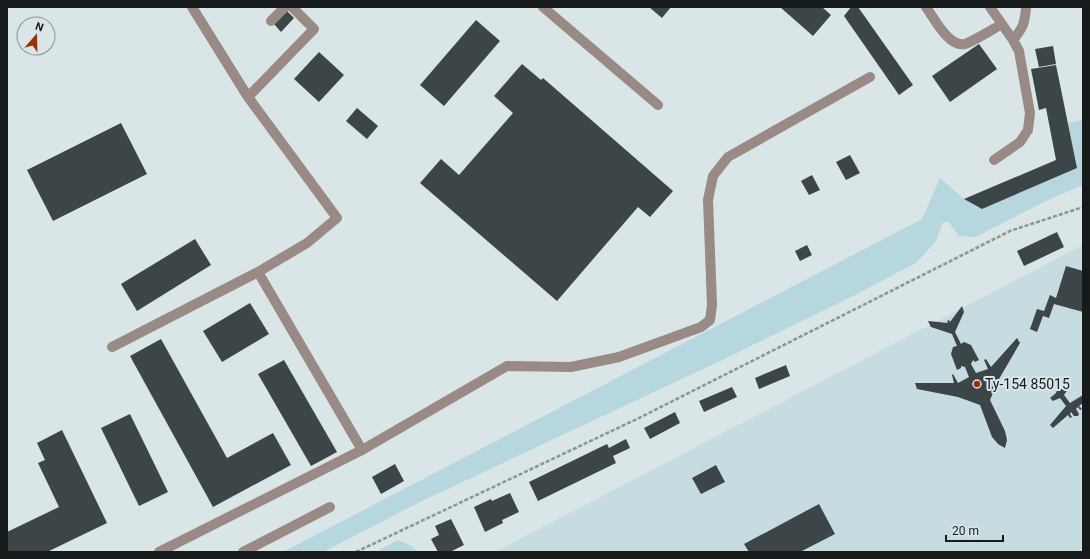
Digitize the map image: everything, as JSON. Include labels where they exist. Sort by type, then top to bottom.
[{"type":"lane","points":[[112,347],[258,272],[307,243],[337,218],[248,97],[192,7]]},
{"type":"lane","points":[[271,21],[285,7]]},
{"type":"lane","points":[[248,97],[314,29],[292,7]]},
{"type":"lane","points":[[543,7],[658,105]]},
{"type":"lane","points":[[926,7],[947,36],[955,44],[965,44],[1002,24]]},
{"type":"lane","points":[[990,7],[1019,51],[1030,113],[1028,130],[1020,142],[994,160]]},
{"type":"lane","points":[[1013,40],[1021,31],[1025,22],[1026,7]]},
{"type":"lane","points":[[159,552],[362,450],[507,366],[571,367],[619,357],[701,328],[710,320],[712,305],[708,200],[713,176],[728,157],[870,77]]},
{"type":"lane","points":[[258,272],[362,450]]},
{"type":"lane","points":[[243,552],[330,507]]},
{"type":"path","points":[[356,552],[639,418],[1010,231],[1083,207]]},
{"type":"shaded area","points":[[1083,120],[1083,185],[1054,197],[975,237],[959,236],[948,221],[942,224],[936,241],[916,263],[853,296],[722,360],[422,501],[323,552],[283,552],[922,219],[940,178],[964,199],[982,209],[1077,168],[1068,123]]},
{"type":"shaded area","points":[[1083,245],[1083,552],[495,552]]},
{"type":"shaded area","points":[[398,540],[413,547],[417,552],[375,552]]},
{"type":"building","points":[[649,7],[671,7],[662,18]]},
{"type":"building","points":[[780,7],[822,7],[831,15],[813,36]]},
{"type":"building","points":[[851,7],[858,7],[913,85],[899,95],[844,16]]},
{"type":"building","points":[[287,11],[294,18],[281,32],[274,24]]},
{"type":"building","points":[[476,20],[500,41],[444,106],[420,85]]},
{"type":"building","points":[[979,44],[997,69],[950,102],[932,76]]},
{"type":"building","points":[[1053,46],[1056,64],[1039,67],[1035,49]]},
{"type":"building","points":[[319,52],[344,75],[319,102],[294,79]]},
{"type":"building","points":[[522,64],[541,80],[543,78],[673,191],[650,217],[638,207],[557,301],[420,183],[441,159],[459,175],[513,113],[494,96]]},
{"type":"building","points":[[1056,65],[1077,168],[982,209],[964,199],[1056,160],[1046,108],[1039,110],[1031,69]]},
{"type":"building","points":[[357,108],[378,126],[367,139],[346,121]]},
{"type":"building","points":[[121,123],[147,174],[53,221],[27,170]]},
{"type":"building","points":[[850,155],[860,173],[846,180],[836,162]]},
{"type":"building","points":[[812,175],[820,190],[809,195],[801,181]]},
{"type":"building","points":[[1057,232],[1064,247],[1024,266],[1017,251]]},
{"type":"building","points":[[195,239],[211,265],[137,311],[121,284]]},
{"type":"building","points":[[807,245],[812,255],[800,261],[795,251]]},
{"type":"building","points":[[1066,266],[1083,271],[1083,312],[1054,304],[1049,318],[1043,316],[1037,332],[1030,329],[1037,309],[1044,311],[1050,295],[1056,298]]},
{"type":"building","points":[[250,303],[269,334],[222,362],[203,331]]},
{"type":"building","points":[[962,306],[964,312],[955,332],[961,344],[964,342],[971,345],[979,360],[975,362],[973,360],[971,364],[976,373],[988,369],[984,360],[986,359],[991,367],[1017,338],[1020,343],[999,379],[990,400],[1005,431],[1007,440],[1005,448],[998,444],[992,437],[980,405],[958,397],[917,389],[915,383],[954,383],[953,374],[958,383],[969,377],[965,367],[961,366],[961,368],[957,370],[951,354],[953,347],[957,346],[952,334],[931,327],[928,321],[948,323],[947,321],[949,320],[950,322]]},
{"type":"building","points":[[161,339],[227,458],[273,433],[291,465],[213,507],[130,356]]},
{"type":"building","points":[[284,360],[337,452],[311,466],[258,374]]},
{"type":"building","points":[[786,365],[790,376],[759,389],[755,378]]},
{"type":"building","points":[[1065,386],[1068,389],[1064,395],[1070,403],[1083,395],[1083,403],[1079,406],[1082,409],[1080,410],[1078,407],[1076,409],[1079,414],[1078,416],[1074,416],[1071,412],[1070,414],[1072,417],[1070,418],[1068,415],[1053,428],[1050,425],[1066,406],[1060,398],[1053,401],[1050,398],[1056,393],[1057,390],[1059,391]]},
{"type":"building","points":[[732,387],[737,397],[704,412],[699,401]]},
{"type":"building","points":[[675,412],[680,423],[650,439],[644,428]]},
{"type":"building","points":[[130,414],[168,492],[139,506],[101,428]]},
{"type":"building","points":[[62,430],[107,523],[47,552],[7,552],[7,532],[59,507],[38,463],[45,460],[37,443]]},
{"type":"building","points":[[626,439],[630,448],[613,456],[616,463],[538,501],[529,482],[607,444],[609,448]]},
{"type":"building","points":[[395,464],[404,481],[381,494],[372,477]]},
{"type":"building","points":[[716,465],[725,482],[701,494],[692,478]]},
{"type":"building","points":[[510,493],[519,512],[502,520],[503,523],[485,532],[474,507],[491,499],[492,501]]},
{"type":"building","points":[[819,504],[835,534],[800,552],[749,552],[744,544]]},
{"type":"building","points":[[451,519],[464,545],[450,552],[438,552],[431,539],[439,535],[435,526]]},
{"type":"place","name":"Ту-154 85015","points":[[977,384]]}]
